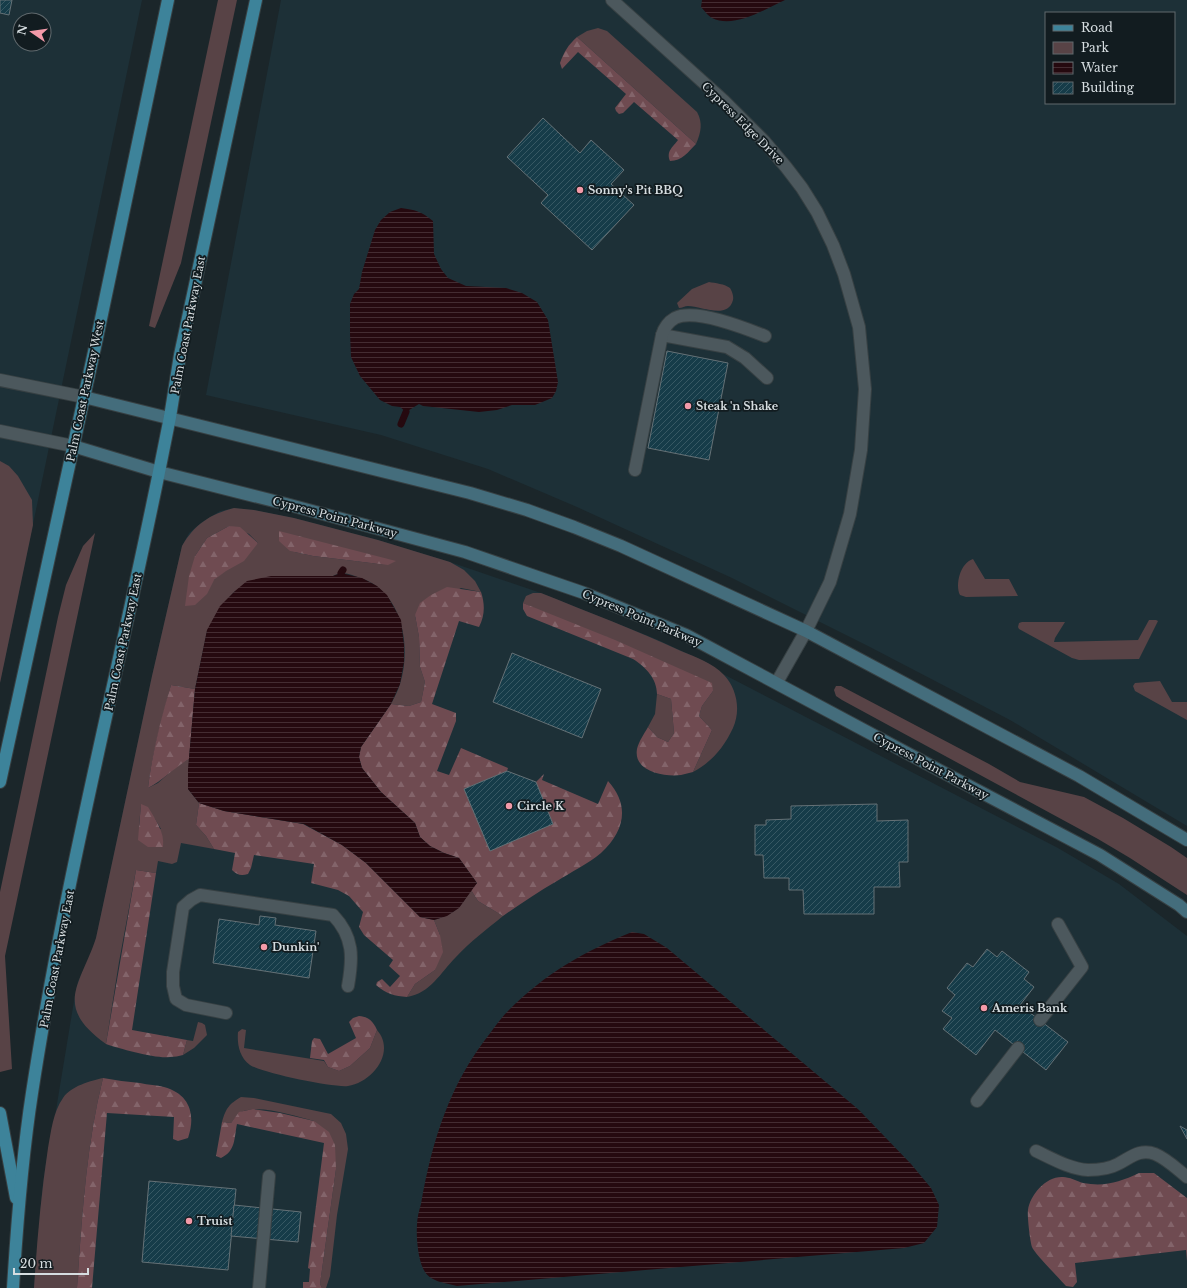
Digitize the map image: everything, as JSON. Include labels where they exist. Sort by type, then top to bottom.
[{"type":"main road","name":"Palm Coast Parkway West","points":[[0,782],[84,397],[168,0]]},
{"type":"main road","name":"Palm Coast Parkway East","points":[[13,1288],[18,1211],[32,1094],[51,984],[82,829],[159,472],[180,355],[256,0]]},
{"type":"main road","points":[[0,1113],[18,1211]]},
{"type":"street","name":"Cypress Edge Drive","points":[[612,0],[724,101],[764,141],[802,188],[817,212],[844,274],[859,327],[865,390],[861,450],[850,514],[830,582],[806,631],[777,682]]},
{"type":"street","points":[[635,470],[662,335],[665,328],[675,318],[692,316],[732,324],[765,336]]},
{"type":"street","points":[[662,335],[727,347],[745,358],[768,378]]},
{"type":"street","points":[[0,380],[84,397],[170,417],[470,493],[527,510],[574,527],[621,546],[806,631],[1079,776],[1187,840]]},
{"type":"street","points":[[0,430],[73,446]]},
{"type":"street","name":"Cypress Point Parkway","points":[[73,446],[159,472],[465,552],[584,593],[686,634],[1100,855],[1179,905],[1187,912]]},
{"type":"street","points":[[226,1013],[186,1005],[176,999],[172,986],[183,907],[200,895],[210,895],[333,915],[342,924],[350,944],[352,964],[348,986]]},
{"type":"street","points":[[1040,1020],[1082,967],[1058,924]]},
{"type":"street","points":[[976,1101],[1018,1048]]},
{"type":"street","points":[[1036,1152],[1066,1165],[1088,1170],[1108,1168],[1118,1164],[1132,1155],[1144,1152],[1153,1153],[1162,1158],[1187,1178]]},
{"type":"street","points":[[260,1288],[269,1176]]},
{"type":"shaded area","points":[[0,0],[142,0],[0,683]]},
{"type":"shaded area","points":[[281,0],[1187,0],[1187,826],[1010,720],[868,646],[732,578],[577,507],[488,469],[381,435],[206,395]]},
{"type":"shaded area","points":[[234,508],[254,510],[294,518],[378,540],[450,562],[541,593],[656,639],[708,663],[723,674],[1058,848],[1119,884],[1187,936],[1187,1288],[34,1288],[42,1191],[46,1162],[75,995],[78,981],[91,955],[96,938],[152,676],[182,546],[189,533],[202,522],[220,511]]},
{"type":"green space","points":[[218,0],[237,0],[181,263],[155,328],[149,326]]},
{"type":"green space","points":[[598,28],[607,31],[697,112],[701,128],[696,144],[577,37],[587,31]]},
{"type":"green space","points":[[577,37],[696,144],[681,158],[670,161],[669,152],[678,140],[634,102],[623,113],[619,114],[615,108],[626,94],[578,52],[562,69],[560,63],[563,55]]},
{"type":"green space","points":[[709,282],[730,288],[733,300],[730,306],[720,311],[688,306],[679,308],[677,303],[692,289]]},
{"type":"green space","points":[[0,461],[9,466],[18,476],[32,500],[33,525],[0,683]]},
{"type":"green space","points":[[234,508],[254,510],[294,518],[378,540],[450,562],[464,570],[475,581],[481,592],[461,588],[415,615],[419,637],[420,667],[425,682],[421,702],[409,706],[391,704],[399,687],[405,656],[402,626],[397,612],[390,600],[380,589],[368,581],[340,573],[333,576],[235,591],[221,606],[207,631],[195,689],[171,685],[155,749],[148,788],[158,783],[177,766],[189,759],[188,789],[199,803],[196,825],[206,836],[214,849],[181,843],[177,862],[172,864],[158,861],[156,873],[136,870],[106,1044],[90,1031],[80,1018],[75,1006],[75,995],[78,983],[96,938],[152,676],[182,546],[197,526],[210,517],[225,510]],"holes":[[[229,526],[249,534],[258,543],[214,580],[195,556],[207,538]],[[290,551],[388,565],[313,556]],[[141,805],[155,819],[161,829],[139,826]]]},
{"type":"green space","points":[[229,526],[240,527],[258,543],[244,561],[214,580],[207,594],[195,605],[185,606],[189,576],[195,556],[207,538]]},
{"type":"green space","points":[[279,531],[396,561],[388,565],[313,556],[290,551],[279,541]]},
{"type":"green space","points":[[95,533],[5,956],[12,1069],[0,1072],[0,892],[66,585],[83,546]]},
{"type":"green space","points":[[973,559],[985,579],[1009,579],[1018,596],[966,597],[960,595],[958,580],[965,565]]},
{"type":"green space","points":[[447,587],[481,592],[484,610],[479,627],[459,621],[432,704],[456,713],[456,721],[437,771],[449,775],[461,748],[508,768],[507,771],[464,789],[490,850],[553,824],[536,782],[544,774],[542,780],[598,804],[608,781],[620,799],[622,809],[620,827],[609,845],[601,853],[503,916],[478,901],[471,890],[477,883],[459,858],[430,846],[420,837],[415,823],[381,792],[362,768],[359,757],[361,747],[391,704],[409,706],[421,702],[425,682],[420,667],[419,637],[415,615],[420,603],[431,595]]},
{"type":"green space","points":[[533,593],[541,593],[629,628],[704,661],[720,671],[735,693],[737,714],[733,728],[726,741],[712,759],[693,772],[712,730],[699,716],[702,706],[713,691],[523,603],[526,596]]},
{"type":"green space","points":[[523,603],[615,640],[712,683],[713,691],[702,706],[699,716],[712,730],[693,772],[681,775],[659,774],[645,768],[637,757],[638,746],[648,727],[657,737],[668,742],[674,733],[671,699],[657,694],[657,689],[653,678],[642,666],[633,659],[527,616],[523,609]]},
{"type":"green space","points":[[1149,620],[1158,621],[1139,659],[1079,660],[1072,658],[1019,629],[1018,627],[1019,623],[1022,622],[1065,622],[1054,642],[1138,640]]},
{"type":"green space","points":[[1160,681],[1172,702],[1187,702],[1187,720],[1135,691],[1133,686],[1135,683]]},
{"type":"green space","points":[[171,685],[195,689],[189,759],[148,788],[157,736]]},
{"type":"green space","points":[[836,686],[841,686],[989,764],[1020,782],[1084,797],[1123,818],[1187,858],[1187,895],[1098,839],[842,700],[836,696],[834,690]]},
{"type":"green space","points":[[657,694],[671,699],[674,733],[668,742],[657,737],[648,727],[655,714]]},
{"type":"green space","points":[[199,803],[224,811],[303,824],[342,845],[366,863],[420,917],[434,920],[440,935],[443,952],[435,970],[415,984],[407,997],[398,996],[383,991],[376,985],[377,982],[382,979],[390,987],[400,976],[389,966],[393,960],[364,935],[359,927],[363,912],[349,896],[338,890],[311,883],[314,864],[254,855],[248,874],[239,875],[232,870],[235,853],[214,849],[206,836],[196,825]]},
{"type":"green space","points":[[141,804],[148,807],[159,826],[163,847],[148,847],[138,840]]},
{"type":"green space","points":[[136,870],[156,873],[132,1030],[187,1040],[183,1055],[156,1057],[106,1044]]},
{"type":"green space","points":[[471,890],[478,901],[503,916],[467,946],[429,987],[415,995],[407,997],[415,984],[435,970],[440,935],[434,920],[456,910]]},
{"type":"green space","points":[[359,1016],[370,1020],[377,1030],[370,1048],[350,1066],[339,1071],[328,1067],[324,1060],[310,1058],[312,1041],[314,1038],[320,1039],[328,1054],[356,1038],[349,1022],[353,1018]]},
{"type":"green space","points":[[198,1022],[205,1025],[207,1035],[194,1048],[183,1055],[187,1040],[193,1041]]},
{"type":"green space","points":[[242,1029],[246,1030],[244,1048],[324,1061],[328,1067],[339,1071],[350,1066],[370,1048],[377,1030],[384,1047],[383,1056],[379,1065],[366,1079],[348,1086],[328,1085],[283,1076],[250,1065],[243,1058],[238,1045],[238,1032]]},
{"type":"green space","points":[[103,1078],[92,1130],[83,1209],[77,1288],[34,1288],[43,1183],[51,1129],[57,1109],[63,1098],[71,1090],[87,1082]]},
{"type":"green space","points":[[103,1078],[164,1087],[173,1090],[185,1100],[189,1106],[191,1121],[188,1138],[178,1141],[173,1139],[174,1117],[107,1113],[92,1288],[77,1288],[83,1209],[92,1130]]},
{"type":"green space","points":[[241,1097],[254,1098],[331,1114],[341,1123],[346,1134],[348,1149],[337,1215],[330,1276],[326,1288],[322,1288],[320,1284],[336,1169],[314,1121],[258,1109],[241,1112],[231,1123],[222,1122],[228,1107]]},
{"type":"green space","points":[[253,1109],[280,1113],[314,1121],[329,1132],[335,1145],[336,1169],[320,1284],[322,1288],[303,1288],[303,1282],[309,1282],[310,1269],[308,1268],[324,1143],[237,1124],[232,1148],[221,1158],[216,1156],[222,1122],[231,1123],[239,1112]]},
{"type":"green space","points":[[1139,1173],[1154,1173],[1187,1198],[1187,1261],[1186,1250],[1075,1263],[1077,1282],[1073,1287],[1066,1286],[1032,1247],[1028,1222],[1028,1210],[1029,1204],[1035,1193],[1045,1183],[1057,1178],[1065,1177],[1083,1183],[1105,1184],[1119,1181]]},
{"type":"water","points":[[702,0],[785,0],[759,13],[739,20],[721,21],[712,18],[701,7]]},
{"type":"water","points":[[401,208],[418,212],[433,221],[434,254],[441,269],[448,278],[466,286],[506,288],[522,293],[537,302],[548,320],[558,382],[556,391],[552,398],[535,405],[512,405],[497,410],[479,412],[423,406],[419,404],[406,412],[400,407],[392,406],[380,400],[360,376],[351,357],[350,304],[354,294],[359,289],[362,272],[375,230],[381,220],[390,212]]},
{"type":"water","points":[[341,573],[362,578],[377,586],[387,595],[401,620],[404,645],[404,662],[400,684],[391,704],[361,747],[359,757],[362,768],[381,792],[415,823],[420,837],[430,846],[459,858],[477,883],[459,908],[447,916],[434,920],[420,917],[366,863],[342,845],[304,824],[224,811],[199,803],[188,789],[188,769],[195,689],[207,630],[220,606],[247,581],[271,576],[333,576]]},
{"type":"water","points":[[632,932],[644,934],[667,948],[859,1110],[911,1164],[931,1188],[939,1205],[937,1227],[924,1243],[904,1248],[457,1286],[440,1282],[431,1278],[425,1272],[419,1256],[417,1222],[425,1180],[437,1135],[464,1071],[501,1018],[537,985],[566,965],[597,947]]},
{"type":"building","points":[[0,0],[12,0],[9,15],[0,13]]},
{"type":"building","name":"Sonny's Pit BBQ","points":[[543,118],[580,153],[591,140],[624,170],[611,184],[634,205],[592,250],[541,203],[548,195],[507,157]]},
{"type":"building","name":"Steak 'n Shake","points":[[667,351],[728,363],[709,460],[648,448]]},
{"type":"building","points":[[512,653],[601,689],[582,738],[493,702]]},
{"type":"building","name":"Circle K","points":[[507,771],[536,782],[553,824],[490,851],[464,789]]},
{"type":"building","points":[[877,804],[877,821],[908,820],[908,862],[899,862],[900,887],[874,887],[874,914],[804,914],[803,890],[789,890],[789,878],[764,878],[763,855],[755,855],[755,825],[766,825],[766,820],[791,819],[791,806]]},
{"type":"building","name":"Dunkin'","points":[[260,916],[276,918],[275,925],[316,931],[309,978],[213,963],[219,919],[259,925]]},
{"type":"building","name":"Ameris Bank","points":[[987,949],[997,957],[1002,951],[1029,972],[1024,979],[1034,987],[1020,1005],[1068,1042],[1046,1070],[995,1030],[976,1055],[943,1029],[952,1018],[942,1011],[955,995],[947,988],[967,963],[973,967]]},
{"type":"building","points":[[1180,1126],[1187,1130],[1187,1139]]},
{"type":"building","name":"Truist","points":[[149,1181],[236,1189],[228,1270],[142,1262]]},
{"type":"building","points":[[234,1205],[301,1212],[298,1242],[231,1236]]},
{"type":"waterway","points":[[401,424],[406,412]]},
{"type":"place","name":"Sonny's Pit BBQ","points":[[580,190]]},
{"type":"place","name":"Steak 'n Shake","points":[[688,406]]},
{"type":"place","name":"Circle K","points":[[509,806]]},
{"type":"place","name":"Dunkin'","points":[[264,947]]},
{"type":"place","name":"Ameris Bank","points":[[984,1008]]},
{"type":"place","name":"Truist","points":[[189,1221]]}]
